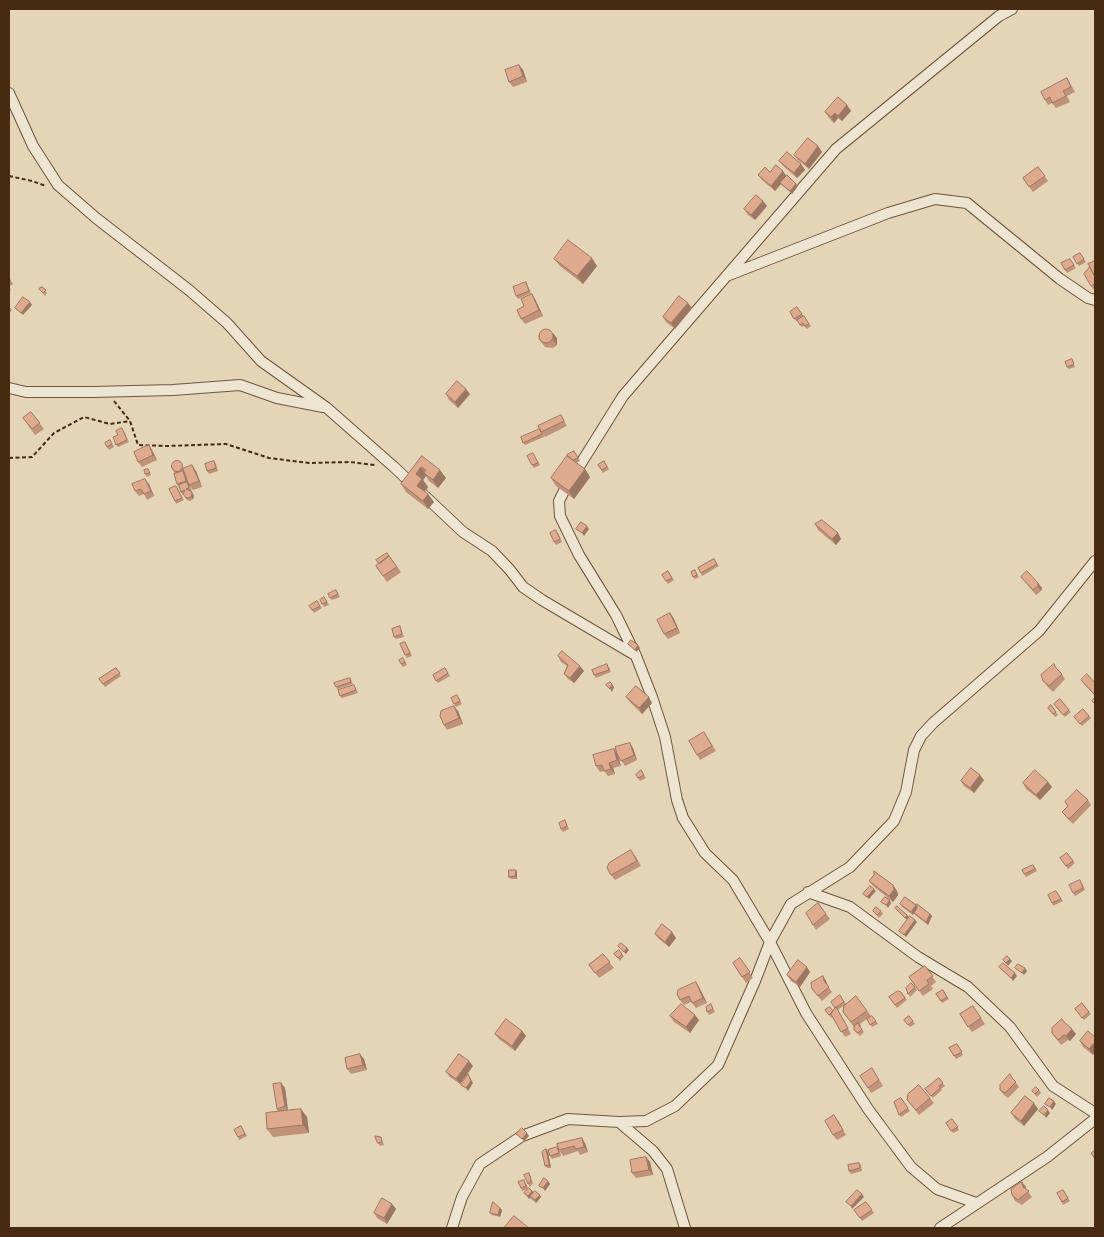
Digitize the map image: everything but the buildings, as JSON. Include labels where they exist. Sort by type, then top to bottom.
[{"type":"street","points":[[976,1203],[937,1188],[911,1168],[868,1109],[806,1013],[770,942],[733,880],[705,853],[683,818],[677,800],[665,737],[636,656],[616,615],[579,555],[560,516],[559,501],[623,396],[836,149],[999,16],[1012,9]]},
{"type":"street","points":[[9,93],[33,146],[58,185],[96,218],[176,280],[227,323],[261,360],[327,408],[394,466],[464,532],[492,551],[523,587],[636,656]]},
{"type":"street","points":[[728,275],[888,213],[935,199],[967,203],[1060,279],[1088,298],[1095,300]]},
{"type":"street","points":[[9,388],[26,392],[107,391],[173,390],[240,385],[277,398],[327,408]]},
{"type":"street","points":[[452,1228],[462,1197],[480,1164],[522,1136],[568,1119],[646,1122],[675,1106],[718,1064],[770,942],[791,904],[850,867],[894,820],[906,792],[914,750],[921,736],[933,723],[1039,631],[1095,561]]},
{"type":"street","points":[[808,892],[850,907],[918,957],[968,987],[1010,1027],[1053,1086],[1095,1113]]},
{"type":"street","points":[[940,1228],[1047,1157],[1095,1119]]},
{"type":"street","points":[[619,1122],[653,1151],[667,1169],[685,1228]]},
{"type":"path","points":[[9,176],[32,181],[51,188]]},
{"type":"path","points":[[107,391],[130,421],[138,445],[226,444],[269,458],[308,463],[350,462],[394,466]]},
{"type":"path","points":[[9,458],[32,457],[54,432],[84,417],[110,424],[130,421]]}]
